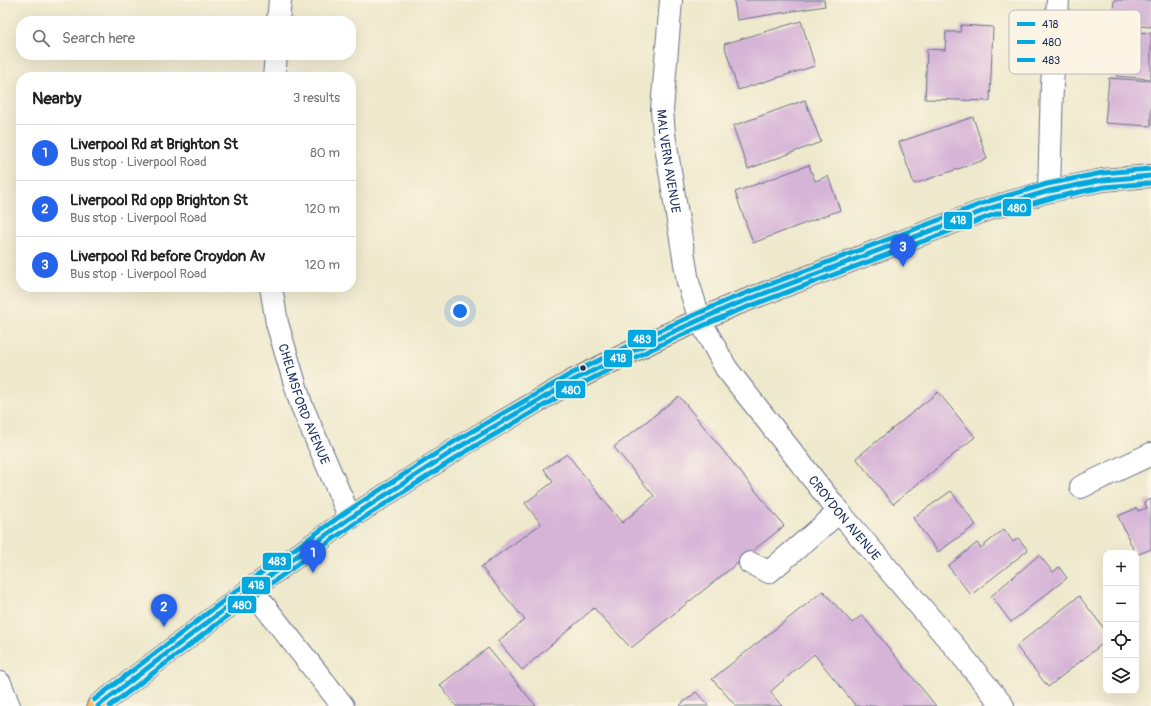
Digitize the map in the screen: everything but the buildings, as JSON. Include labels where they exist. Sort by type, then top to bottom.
[{"type":"highway","points":[[98,706],[251,589],[350,518],[461,446],[574,380],[657,339],[743,302],[991,208],[1049,191],[1103,180],[1151,176]]},
{"type":"street","points":[[278,16],[280,0]]},
{"type":"street","name":"MALVERN AVENUE","points":[[671,0],[663,98],[664,134],[688,282],[700,320]]},
{"type":"street","points":[[1057,10],[1058,0]]},
{"type":"street","points":[[274,72],[276,60]]},
{"type":"street","points":[[1049,191],[1053,74]]},
{"type":"street","name":"CHELMSFORD AVENUE","points":[[272,292],[277,323],[301,404],[350,518]]},
{"type":"street","name":"CROYDON AVENUE","points":[[700,320],[726,368],[839,512],[955,647],[1003,706]]},
{"type":"street","points":[[1081,487],[1151,454]]},
{"type":"street","points":[[750,563],[769,572],[839,512]]},
{"type":"street","points":[[251,589],[343,706]]},
{"type":"street","points":[[0,682],[10,706]]},
{"type":"transit line","name":"483","points":[[94,700],[247,583],[346,512],[457,440],[571,374],[654,333],[728,300],[989,201],[1047,184],[1102,173],[1150,169]]},
{"type":"transit line","name":"418","points":[[98,706],[251,589],[350,518],[461,446],[574,380],[657,339],[731,306],[991,208],[1049,191],[1103,180],[1151,176]]},
{"type":"transit line","name":"480","points":[[110,706],[255,595],[354,524],[465,452],[577,386],[660,345],[734,312],[993,215],[1051,198],[1104,187],[1151,183]]},
{"type":"place","name":"Liverpool Rd before Croydon Av","points":[[903,267]]},
{"type":"place","name":"Liverpool Rd at Brighton St","points":[[313,573]]},
{"type":"place","name":"Liverpool Rd opp Brighton St","points":[[164,627]]}]
